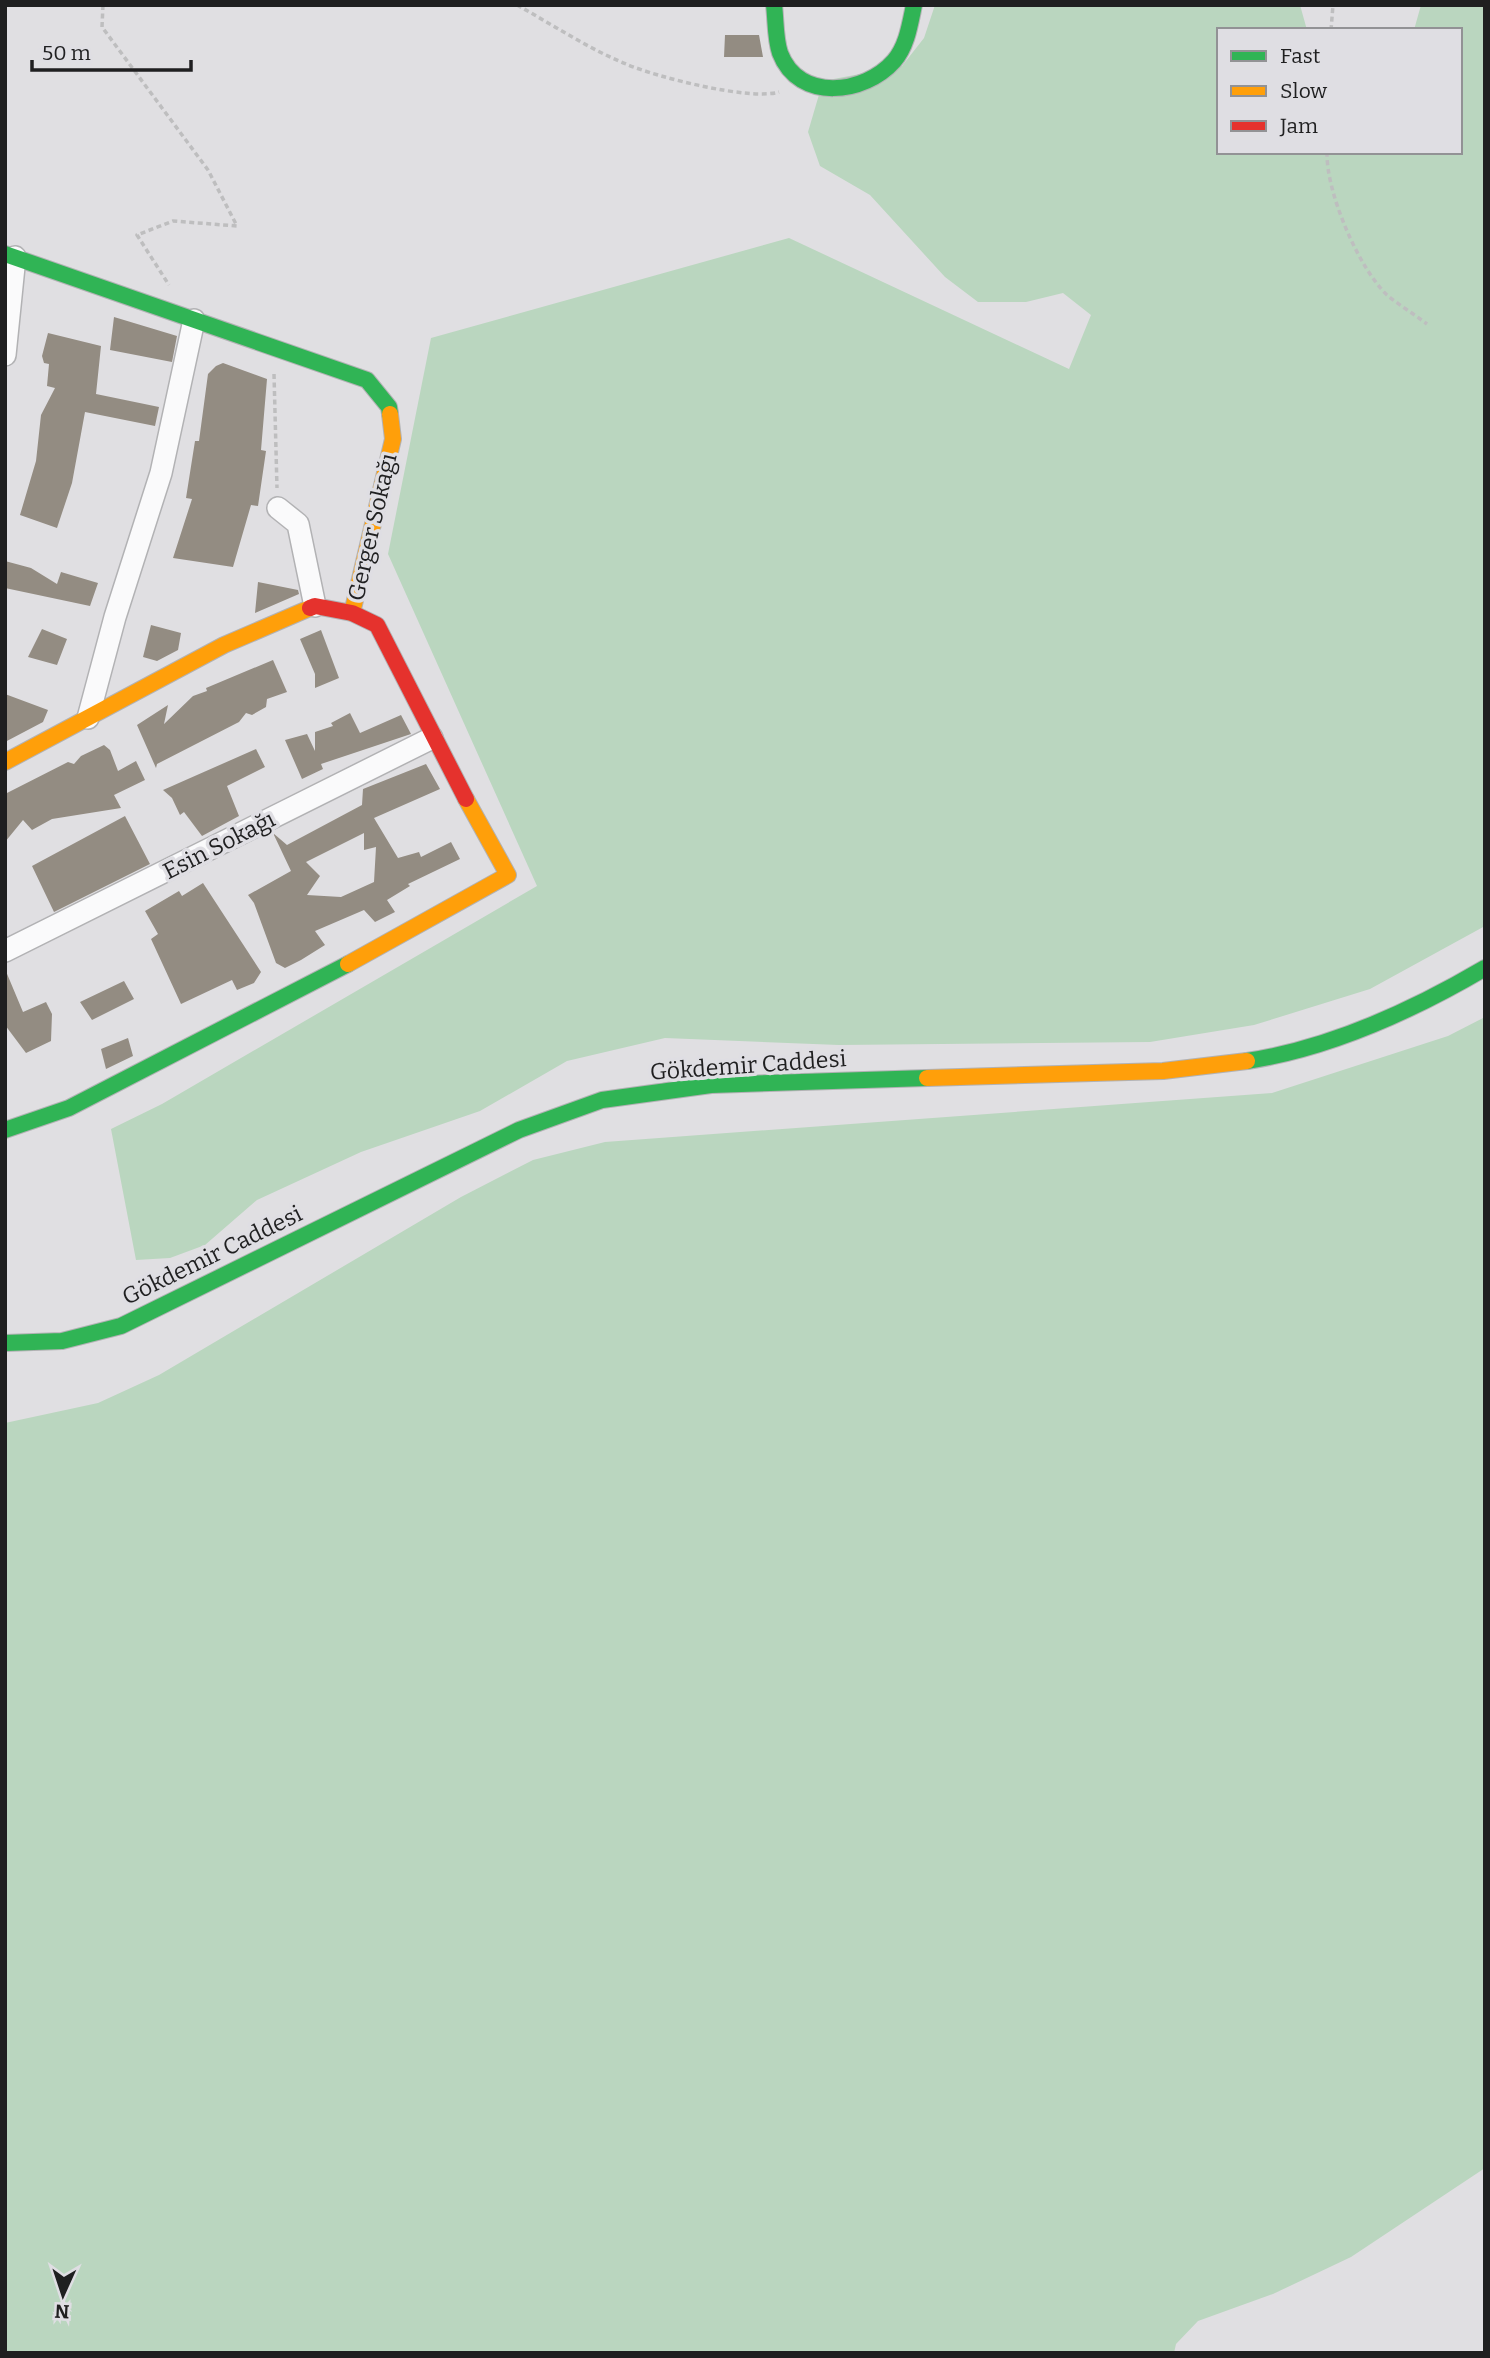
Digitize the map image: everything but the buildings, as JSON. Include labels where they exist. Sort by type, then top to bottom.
[{"type":"street","points":[[774,5],[782,57],[807,83],[833,92],[868,81],[894,61],[909,30],[914,5]]},
{"type":"street","points":[[5,355],[10,255]]},
{"type":"street","name":"Gerger Sokağı","points":[[10,255],[367,380],[389,407],[393,439],[352,613]]},
{"type":"street","points":[[88,718],[115,617],[160,473],[194,320]]},
{"type":"street","name":"Gerger Sokağı","points":[[278,508],[298,524],[315,606]]},
{"type":"street","points":[[5,762],[223,645],[315,606],[352,613],[377,625],[432,738],[508,874],[288,997],[69,1108],[5,1130]]},
{"type":"street","name":"Esin Sokağı","points":[[5,951],[432,738]]},
{"type":"street","name":"Gökdemir Caddesi","points":[[5,1343],[62,1341],[121,1326],[508,1136],[602,1100],[711,1086],[1163,1071],[1251,1061],[1351,1034],[1424,1004],[1485,968]]},
{"type":"path","points":[[103,5],[102,27],[208,170],[237,226],[173,221],[137,234],[170,286]]},
{"type":"path","points":[[517,5],[627,65],[706,86],[769,95],[807,83]]},
{"type":"path","points":[[1331,28],[1333,5]]},
{"type":"path","points":[[1327,154],[1327,165],[1347,236],[1386,293],[1427,324]]},
{"type":"path","points":[[274,348],[278,508]]},
{"type":"green space","points":[[935,5],[1300,5],[1306,28],[1217,28],[1217,154],[1462,154],[1462,28],[1415,28],[1421,5],[1485,5],[1485,926],[1370,989],[1254,1025],[1150,1042],[839,1045],[665,1038],[567,1061],[480,1111],[361,1152],[257,1200],[205,1245],[170,1258],[136,1260],[111,1129],[162,1104],[537,886],[388,554],[431,338],[789,238],[1069,369],[1091,315],[1063,293],[1026,302],[978,302],[945,277],[870,195],[820,166],[808,132],[823,81],[902,66],[924,38]]},
{"type":"green space","points":[[1485,1017],[1485,2168],[1351,2257],[1273,2294],[1198,2321],[1176,2344],[1174,2353],[5,2353],[5,1423],[98,1403],[159,1375],[461,1197],[533,1160],[605,1142],[1272,1093],[1448,1036]]},
{"type":"traffic: fast","points":[[774,5],[778,47],[789,69],[802,80],[833,88],[867,81],[894,61],[905,42],[914,5]]},
{"type":"traffic: fast","points":[[5,254],[367,380],[389,407],[390,414]]},
{"type":"traffic: fast","points":[[5,1130],[69,1108],[348,964]]},
{"type":"traffic: fast","points":[[1247,1061],[1310,1047],[1370,1026],[1429,999],[1485,968]]},
{"type":"traffic: fast","points":[[5,1343],[62,1341],[121,1326],[519,1130],[602,1100],[711,1085],[927,1078]]},
{"type":"traffic: slow","points":[[352,613],[393,439],[390,414]]},
{"type":"traffic: slow","points":[[5,762],[224,645],[310,608]]},
{"type":"traffic: slow","points":[[348,964],[508,875],[466,799]]},
{"type":"traffic: slow","points":[[927,1078],[1163,1071],[1247,1061]]},
{"type":"traffic: jam","points":[[310,608],[315,606],[352,613],[377,625],[466,799]]}]
